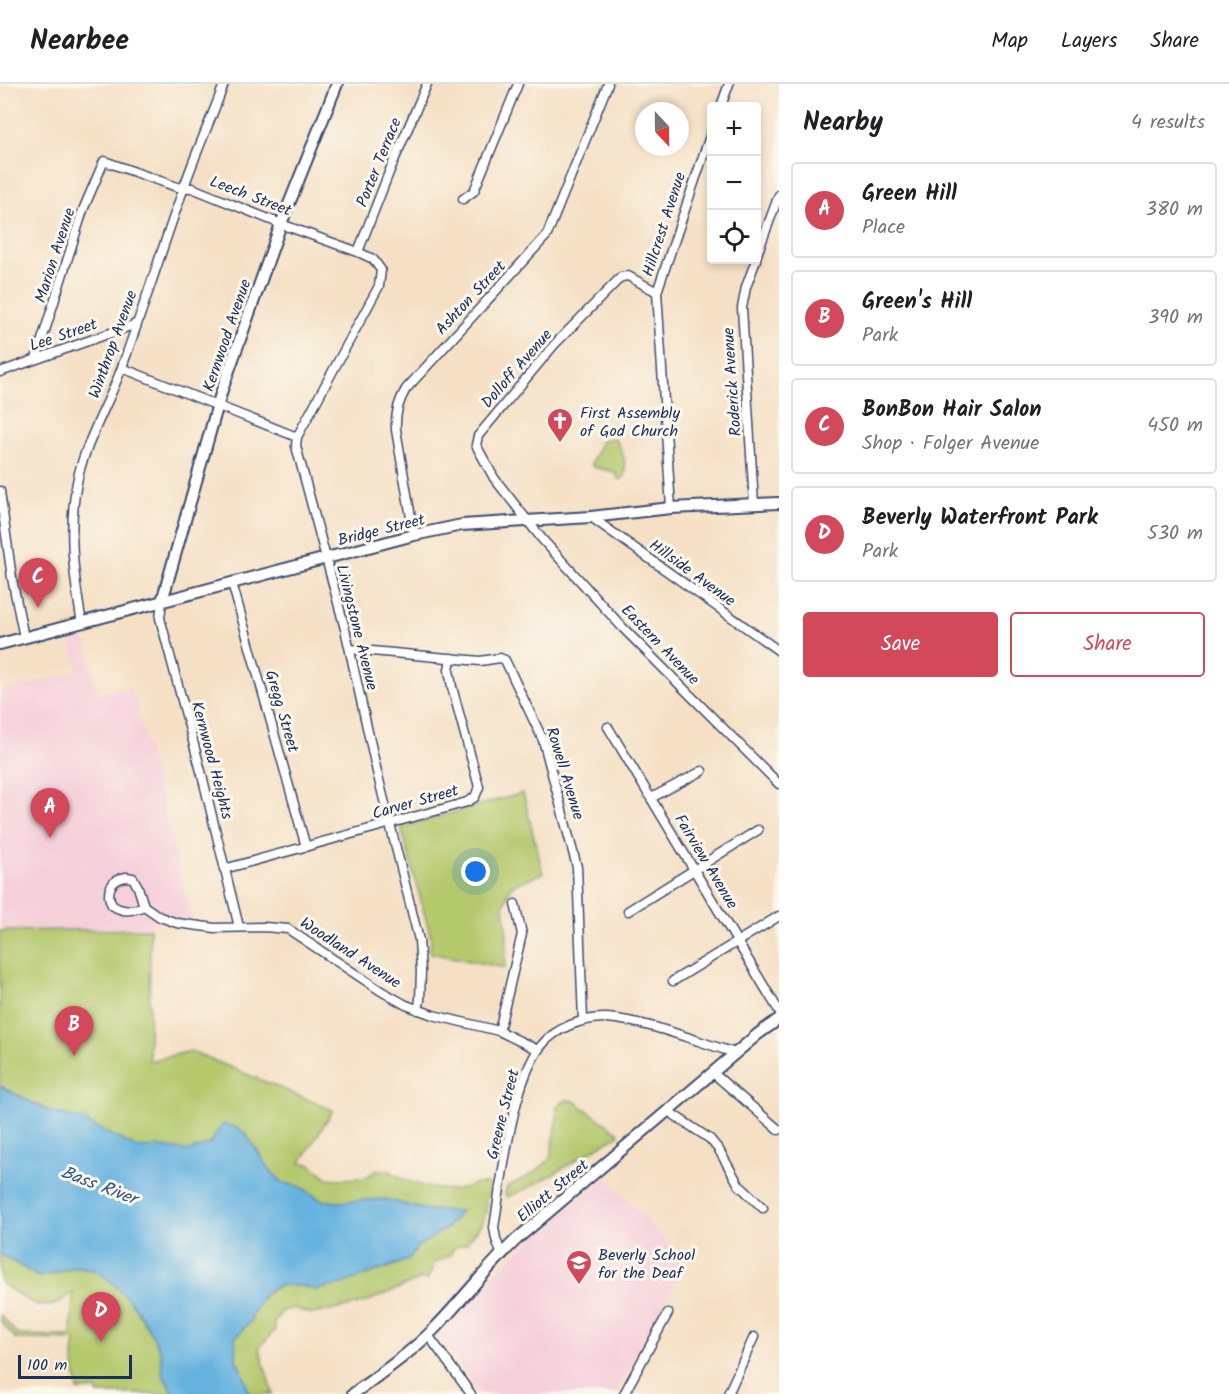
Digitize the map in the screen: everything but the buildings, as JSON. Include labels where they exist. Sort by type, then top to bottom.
[{"type":"main road","name":"Kernwood Avenue","points":[[162,601],[218,405],[281,224],[337,84]]},
{"type":"main road","name":"Bridge Street","points":[[0,644],[414,535],[462,525],[591,517],[672,508],[779,503]]},
{"type":"main road","name":"Elliott Street","points":[[352,1394],[396,1363],[428,1335],[501,1253],[779,1018]]},
{"type":"street","name":"Winthrop Avenue","points":[[82,623],[74,576],[72,547],[72,525],[78,484],[87,450],[122,368],[184,187],[224,84]]},
{"type":"street","name":"Porter Terrace","points":[[358,252],[427,84]]},
{"type":"street","points":[[463,199],[474,191],[518,84]]},
{"type":"street","name":"Ashton Street","points":[[414,535],[396,430],[395,420],[400,399],[406,389],[547,235],[609,84]]},
{"type":"street","points":[[722,102],[729,84]]},
{"type":"street","name":"Hillcrest Avenue","points":[[672,508],[657,292],[707,142]]},
{"type":"street","name":"Leech Street","points":[[104,161],[192,188],[358,252],[373,260],[381,270],[379,286],[297,437]]},
{"type":"street","name":"Marion Avenue","points":[[36,359],[84,210],[104,161]]},
{"type":"street","name":"Roderick Avenue","points":[[761,244],[779,195]]},
{"type":"street","name":"Roderick Avenue","points":[[754,264],[742,308],[754,504]]},
{"type":"street","name":"Dolloff Avenue","points":[[528,520],[494,478],[476,445],[478,436],[554,345],[621,277],[628,276],[657,292]]},
{"type":"street","name":"Lee Street","points":[[0,372],[136,324]]},
{"type":"street","points":[[122,368],[297,437]]},
{"type":"street","name":"Livingstone Avenue","points":[[297,437],[296,446],[350,649],[419,940],[418,1010]]},
{"type":"street","points":[[0,491],[12,578],[24,638]]},
{"type":"street","name":"Hillside Avenue","points":[[591,517],[779,651]]},
{"type":"street","name":"Eastern Avenue","points":[[528,520],[542,539],[623,628],[779,784]]},
{"type":"street","name":"Gregg Street","points":[[232,583],[306,847]]},
{"type":"street","name":"Kernwood Heights","points":[[162,601],[160,618],[202,775],[239,927]]},
{"type":"street","name":"Rowell Avenue","points":[[350,649],[480,661],[500,658],[505,660],[543,740],[577,867],[584,1020]]},
{"type":"street","name":"Carver Street","points":[[224,869],[467,802],[475,797],[478,793],[477,778],[452,687],[449,670],[451,658]]},
{"type":"street","name":"Fairview Avenue","points":[[608,727],[739,941],[779,1011]]},
{"type":"street","points":[[651,798],[702,771]]},
{"type":"street","points":[[628,911],[758,830]]},
{"type":"street","points":[[119,878],[133,878],[144,906],[135,910],[117,909],[109,898],[112,885],[119,878]]},
{"type":"street","points":[[499,1031],[522,934],[514,904]]},
{"type":"street","name":"Woodland Avenue","points":[[144,906],[160,917],[196,927],[288,928],[381,991],[418,1010],[499,1031],[538,1050]]},
{"type":"street","points":[[673,981],[779,916]]},
{"type":"street","name":"Greene Street","points":[[501,1253],[494,1227],[518,1099],[529,1065],[538,1050],[551,1036],[584,1020],[605,1018],[634,1022],[735,1053]]},
{"type":"street","points":[[713,1073],[779,1130]]},
{"type":"street","points":[[668,1111],[710,1140],[719,1150],[739,1185],[764,1208]]},
{"type":"street","points":[[624,1394],[668,1313]]},
{"type":"street","points":[[428,1335],[471,1394]]},
{"type":"street","points":[[728,1394],[754,1337]]},
{"type":"shaded area","points":[[83,632],[98,694],[131,686],[193,921],[151,922],[150,929],[0,931],[0,691],[78,672],[69,636]]},
{"type":"shaded area","name":"Beverly School for the Deaf","points":[[605,1176],[686,1262],[616,1394],[480,1394],[441,1340],[440,1335],[515,1253]]},
{"type":"green space","points":[[614,438],[620,446],[625,463],[624,478],[619,480],[615,472],[594,467],[591,464],[602,440]]},
{"type":"green space","points":[[523,793],[543,873],[511,886],[504,905],[507,937],[505,968],[430,953],[431,938],[401,827]]},
{"type":"green space","points":[[150,929],[149,1061],[191,1051],[333,1110],[301,1162],[311,1165],[328,1178],[364,1178],[378,1170],[390,1171],[411,1182],[438,1189],[453,1190],[475,1184],[485,1184],[490,1185],[492,1190],[486,1200],[485,1217],[478,1229],[467,1243],[455,1247],[450,1255],[435,1263],[427,1280],[421,1279],[348,1307],[312,1314],[292,1308],[282,1311],[274,1322],[275,1330],[259,1348],[273,1394],[249,1394],[244,1375],[236,1360],[235,1338],[251,1321],[250,1317],[263,1298],[276,1287],[293,1285],[315,1290],[391,1267],[409,1259],[418,1246],[431,1238],[451,1211],[426,1210],[385,1199],[338,1202],[321,1200],[299,1186],[283,1190],[154,1148],[137,1148],[108,1133],[0,1097],[0,931]]},
{"type":"green space","points":[[568,1100],[574,1101],[619,1133],[618,1136],[536,1184],[507,1197],[505,1195],[507,1187],[534,1173],[550,1159],[557,1122],[557,1107]]},
{"type":"green space","points":[[0,1254],[49,1275],[79,1267],[96,1271],[109,1279],[129,1299],[155,1340],[161,1354],[162,1373],[174,1394],[98,1394],[96,1390],[78,1390],[73,1356],[75,1340],[16,1339],[0,1321],[0,1315],[18,1335],[71,1336],[73,1292],[53,1305],[39,1305],[25,1299],[0,1282]]},
{"type":"water","name":"Bass River","points":[[0,1086],[49,1111],[80,1119],[137,1148],[162,1147],[189,1151],[209,1144],[223,1124],[238,1128],[246,1134],[271,1171],[283,1183],[299,1186],[321,1200],[338,1202],[385,1199],[426,1210],[461,1211],[447,1228],[418,1246],[409,1259],[342,1284],[315,1290],[304,1286],[280,1285],[265,1292],[251,1321],[235,1338],[236,1360],[244,1375],[249,1394],[174,1394],[164,1377],[160,1351],[155,1339],[128,1299],[104,1277],[92,1270],[79,1267],[39,1277],[0,1254]]},
{"type":"place","name":"First Assembly of God Church","points":[[560,444]]},
{"type":"place","name":"BonBon Hair Salon","points":[[38,608]]},
{"type":"place","name":"Green Hill","points":[[50,838]]},
{"type":"place","name":"Green's Hill","points":[[74,1056]]},
{"type":"place","name":"Beverly School for the Deaf","points":[[579,1286]]},
{"type":"place","name":"Beverly Waterfront Park","points":[[101,1342]]}]
